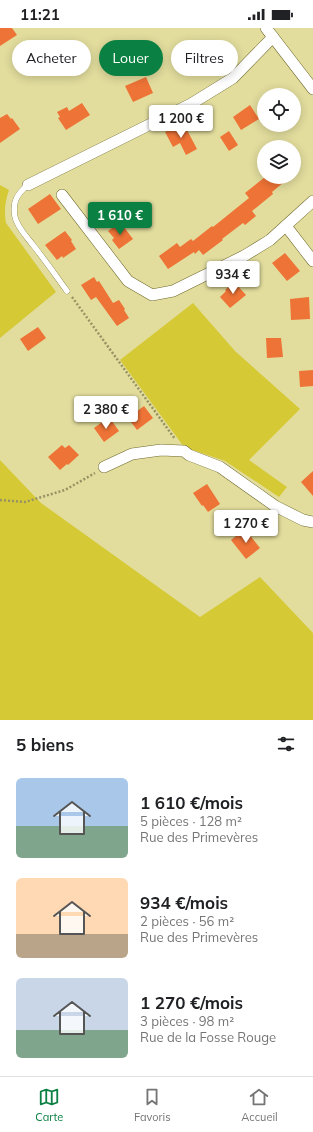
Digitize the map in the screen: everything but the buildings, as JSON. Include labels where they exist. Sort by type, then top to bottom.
[{"type":"street","points":[[266,28],[313,89]]},
{"type":"street","points":[[28,184],[191,104],[233,78],[273,37]]},
{"type":"street","points":[[62,194],[128,281],[152,295],[173,291],[244,256],[270,240],[313,201]]},
{"type":"street","points":[[286,226],[313,261]]},
{"type":"street","points":[[104,467],[132,454],[161,450],[184,451],[189,455],[220,467],[275,506],[303,520],[313,522]]},
{"type":"lane","points":[[28,184],[20,191],[15,199],[15,218],[21,230],[67,291]]},
{"type":"path","points":[[67,291],[184,451]]},
{"type":"path","points":[[0,500],[25,502],[59,492],[104,467]]},
{"type":"shaded area","points":[[0,185],[9,190],[5,206],[6,223],[56,292],[0,338]]},
{"type":"shaded area","points":[[193,303],[235,351],[300,409],[249,460],[287,487],[279,497],[225,461],[184,447],[120,360]]},
{"type":"shaded area","points":[[0,460],[41,503],[200,617],[260,577],[313,633],[313,720],[0,720]]}]
